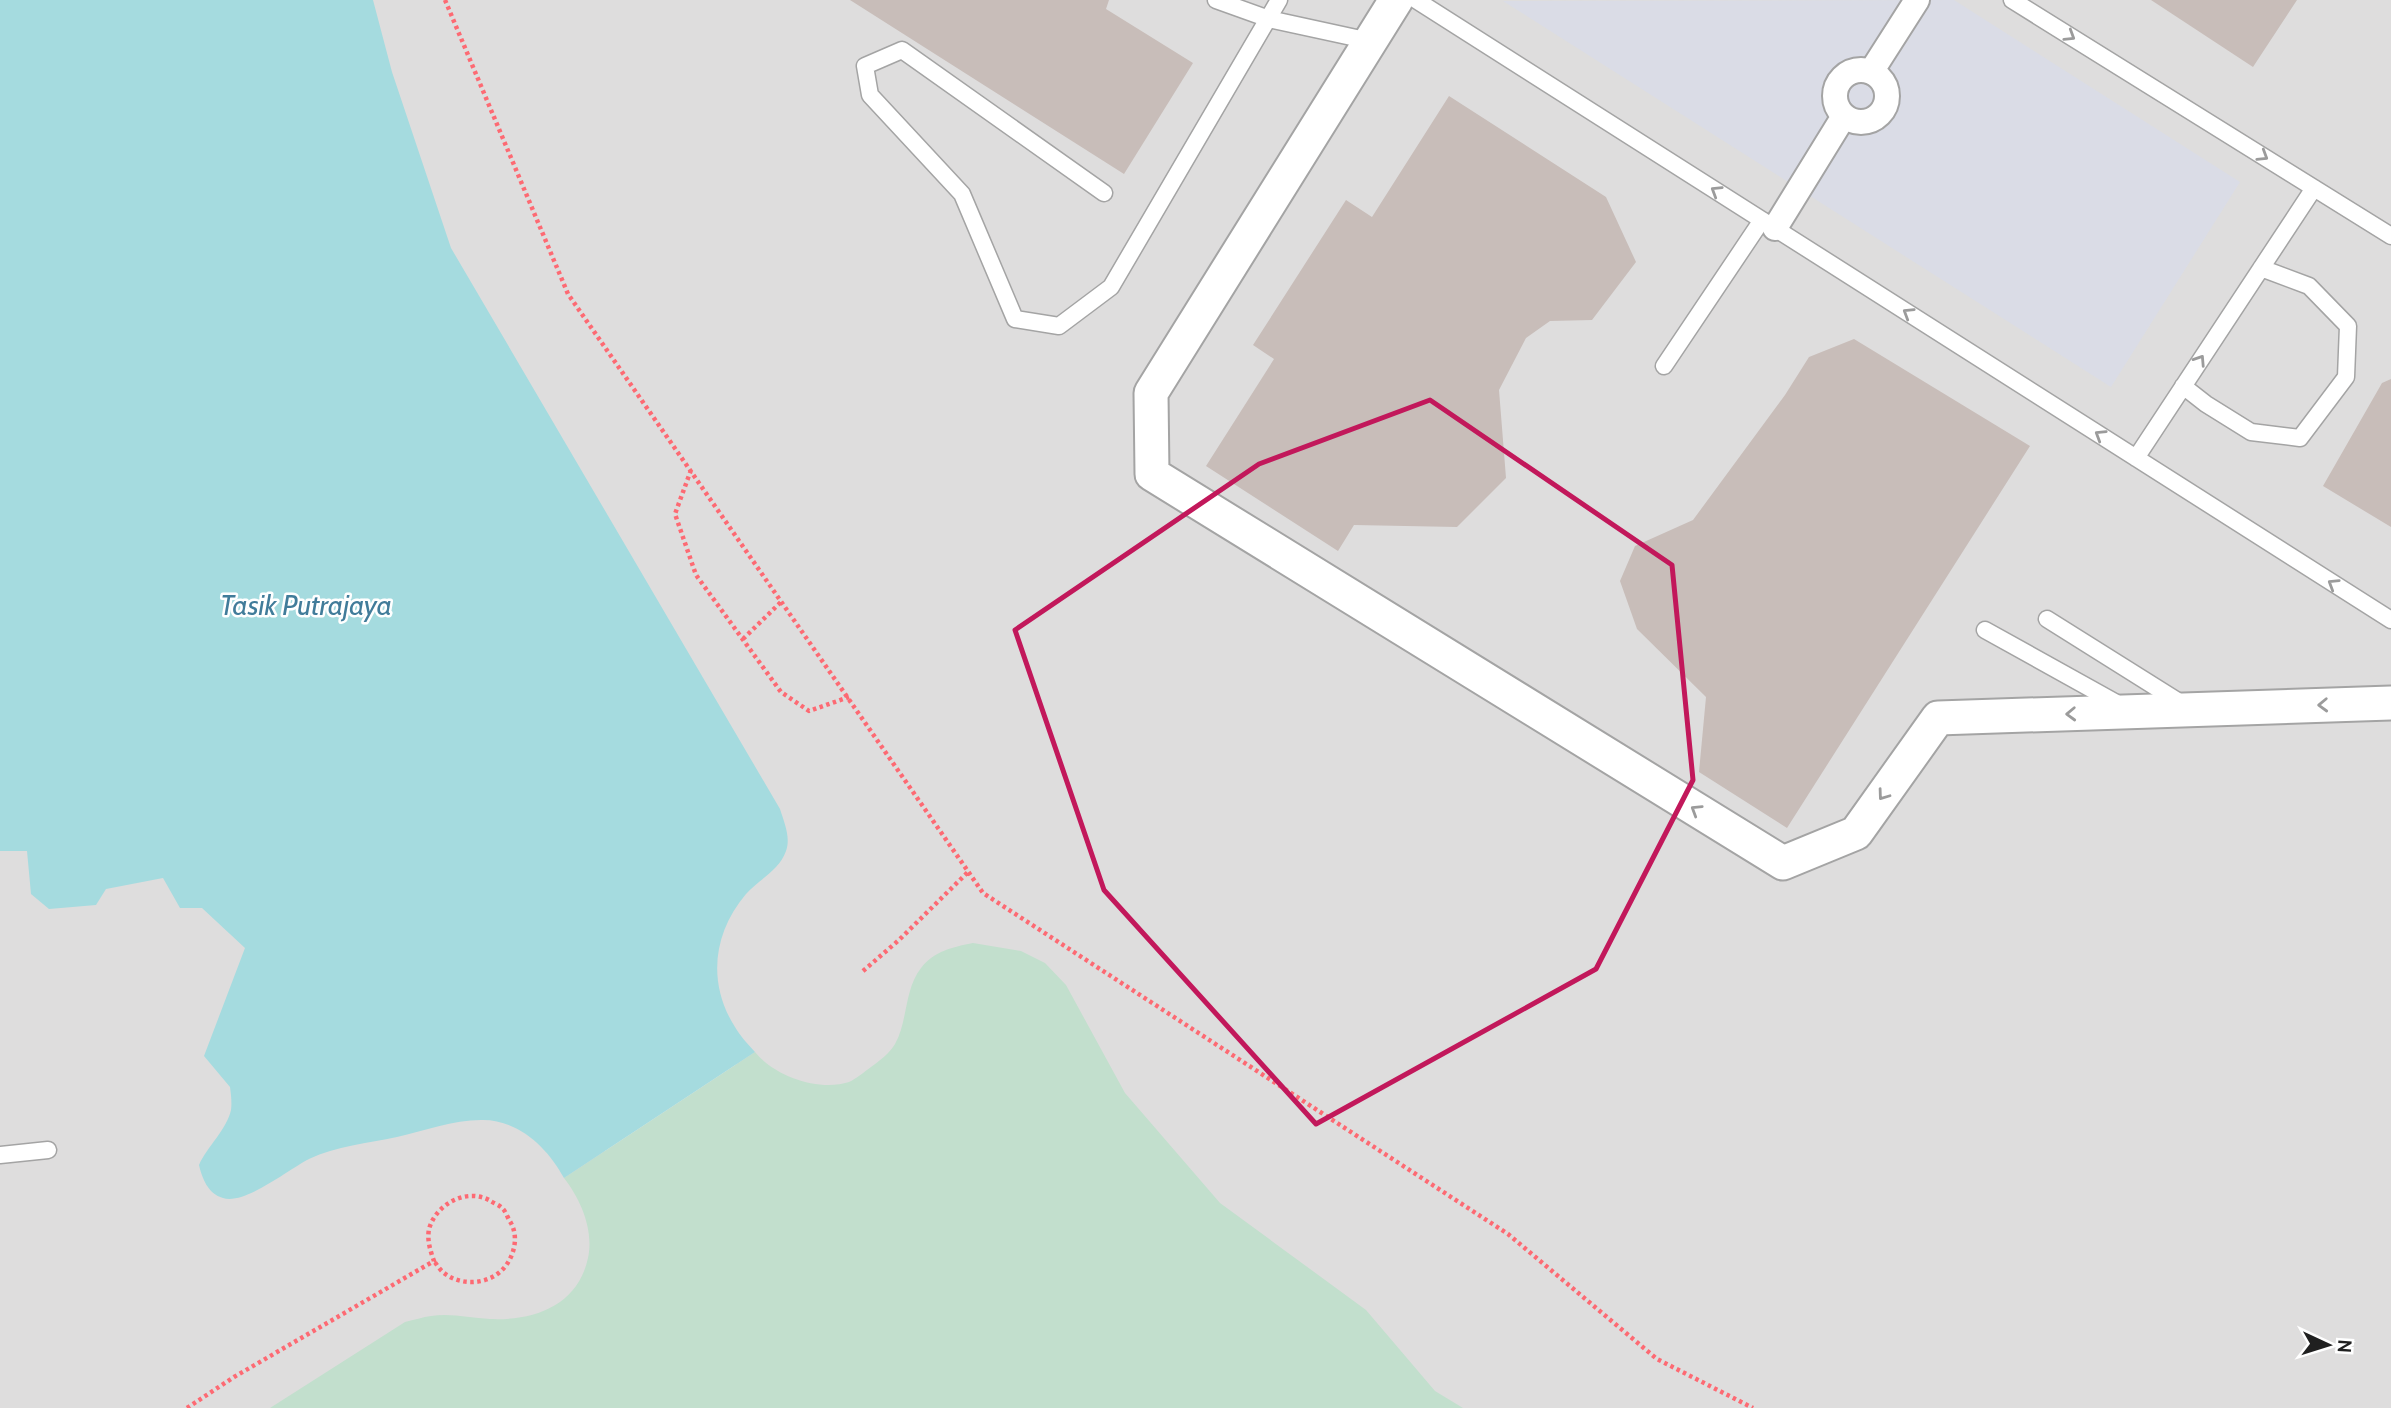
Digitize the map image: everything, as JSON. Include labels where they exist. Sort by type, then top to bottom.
[{"type":"street","points":[[1396,0],[1151,393],[1152,474],[1783,863],[1856,833],[1938,718],[2391,703]]},
{"type":"street","points":[[1871,72],[1917,0]]},
{"type":"street","points":[[1855,71],[1871,72],[1884,84],[1886,92],[1882,109],[1877,116],[1869,120],[1852,120],[1844,116],[1835,102],[1837,86],[1847,74],[1855,71]]},
{"type":"street","points":[[1769,224],[1844,116]]},
{"type":"lane","points":[[1216,0],[1269,19],[1370,41]]},
{"type":"lane","points":[[1104,193],[902,50],[865,66],[870,95],[962,194],[1015,319],[1059,326],[1111,288],[1279,0]]},
{"type":"lane","points":[[1416,0],[2391,620]]},
{"type":"lane","points":[[2012,0],[2391,236]]},
{"type":"lane","points":[[2136,458],[2314,188]]},
{"type":"lane","points":[[1664,366],[1769,224]]},
{"type":"lane","points":[[2183,386],[2251,432],[2300,438],[2347,377],[2348,326],[2309,286],[2261,268]]},
{"type":"lane","points":[[2047,619],[2192,710]]},
{"type":"lane","points":[[1985,630],[2131,712]]},
{"type":"lane","points":[[0,1155],[48,1150]]},
{"type":"path","points":[[445,0],[568,294],[984,893],[1508,1234],[1657,1359],[1753,1408]]},
{"type":"path","points":[[691,469],[675,514],[696,575],[781,692],[808,711],[849,697]]},
{"type":"path","points":[[743,639],[782,600]]},
{"type":"path","points":[[863,971],[969,872]]},
{"type":"path","points":[[462,1196],[481,1196],[503,1208],[514,1228],[515,1244],[511,1258],[503,1269],[491,1278],[475,1282],[456,1280],[444,1273],[434,1261],[429,1247],[429,1231],[434,1216],[444,1205],[462,1196]]},
{"type":"path","points":[[187,1408],[234,1377],[434,1261]]},
{"type":"highlighted area","points":[[1430,400],[1672,565],[1693,780],[1596,969],[1316,1124],[1104,890],[1015,630],[1259,464]]},
{"type":"shaded area","points":[[210,0],[2391,0],[2391,1408],[1116,1408],[779,1138],[405,492]]},
{"type":"shaded area","points":[[1954,0],[2240,182],[2111,387],[1503,1]]},
{"type":"shaded area","points":[[0,248],[662,1236],[640,1408],[0,1408]]},
{"type":"green space","points":[[973,943],[1021,951],[1045,963],[1066,985],[1125,1093],[1220,1203],[1366,1310],[1435,1391],[1463,1408],[270,1408],[405,1322],[438,1315],[507,1319],[538,1313],[552,1307],[575,1288],[588,1258],[589,1237],[585,1216],[564,1178],[755,1052],[773,1068],[798,1080],[824,1085],[852,1081],[881,1059],[895,1044],[912,986],[926,962],[951,948]]},
{"type":"water","name":"Tasik Putrajaya","points":[[0,0],[373,0],[392,72],[451,248],[780,809],[787,835],[786,851],[779,864],[746,894],[735,909],[726,925],[718,959],[717,976],[726,1010],[739,1034],[755,1052],[564,1178],[540,1146],[519,1130],[495,1121],[470,1120],[330,1151],[309,1159],[267,1185],[243,1196],[232,1199],[218,1196],[206,1185],[199,1165],[229,1117],[231,1096],[230,1087],[204,1056],[245,948],[202,908],[180,908],[163,878],[106,889],[96,905],[49,909],[31,894],[27,851],[0,851]]},
{"type":"building","points":[[850,0],[1109,0],[1106,9],[1193,63],[1124,174]]},
{"type":"building","points":[[2151,0],[2297,0],[2253,67]]},
{"type":"building","points":[[1449,96],[1606,197],[1636,262],[1592,320],[1550,321],[1526,338],[1499,390],[1506,478],[1457,527],[1354,525],[1338,551],[1206,466],[1274,359],[1253,345],[1346,200],[1372,217]]},
{"type":"building","points":[[1854,339],[2030,446],[1787,828],[1699,772],[1706,697],[1637,629],[1620,581],[1635,546],[1693,520],[1785,395],[1809,357]]},
{"type":"building","points":[[2391,379],[2391,527],[2323,486],[2382,383]]}]
